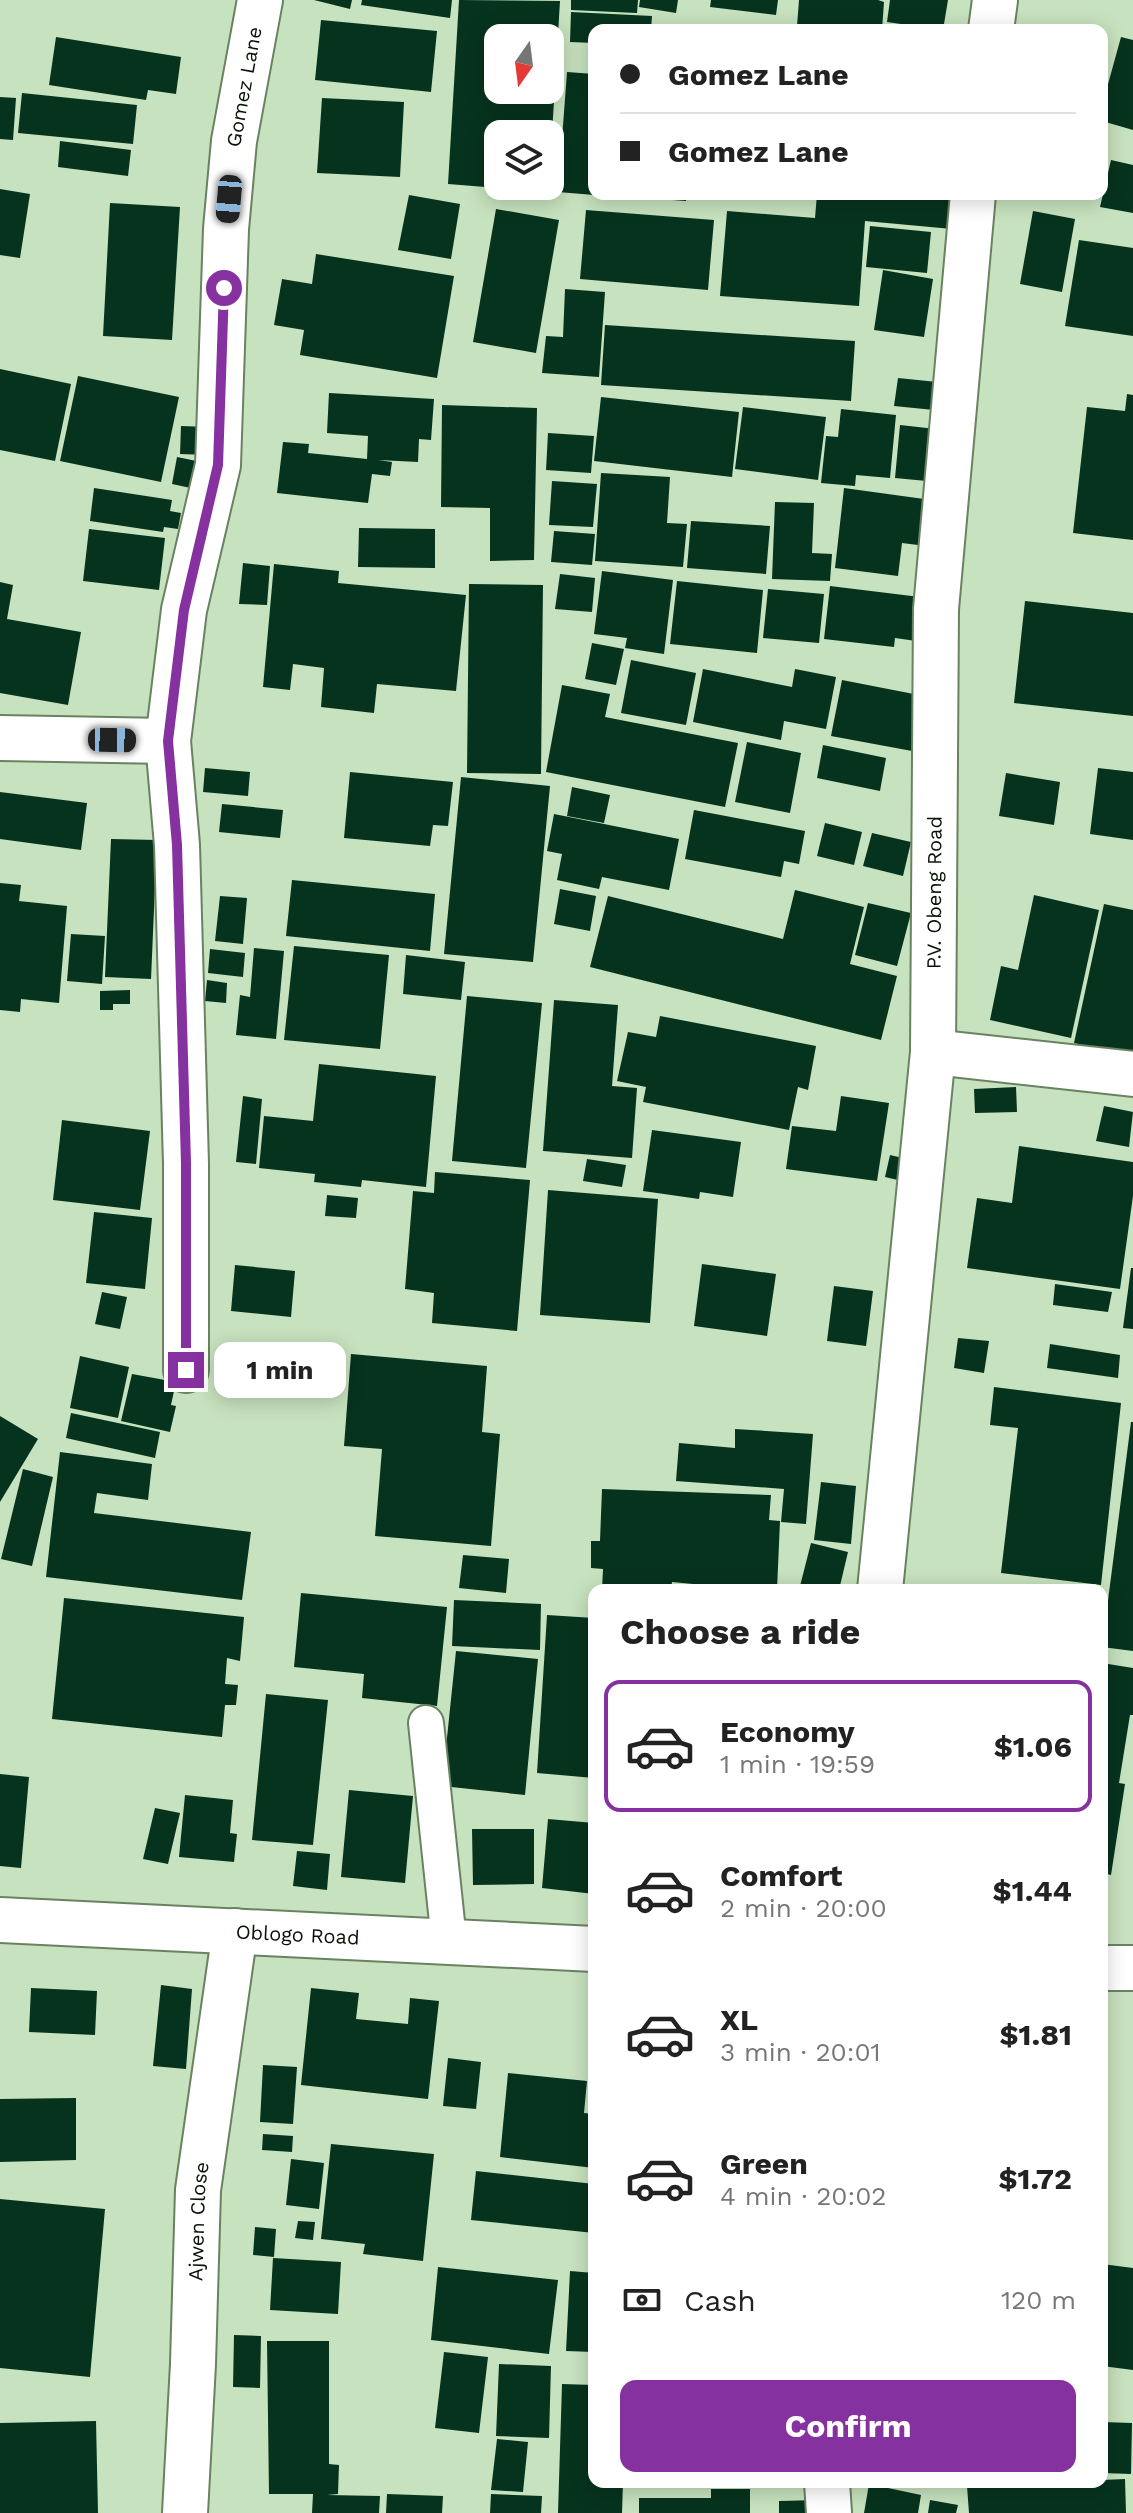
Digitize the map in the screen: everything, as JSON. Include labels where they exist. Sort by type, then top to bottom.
[{"type":"street","name":"Gomez Lane","points":[[186,1370],[186,1164],[177,845],[168,741],[184,610],[218,465],[226,229],[234,141],[260,0]]},
{"type":"street","points":[[992,24],[995,0]]},
{"type":"street","name":"P.V. Obeng Road","points":[[881,1584],[933,1052],[936,609],[972,200]]},
{"type":"street","points":[[0,738],[168,741]]},
{"type":"street","points":[[933,1052],[1133,1074]]},
{"type":"street","name":"Oblogo Road","points":[[0,1920],[588,1949]]},
{"type":"street","name":"Ajwen Close","points":[[185,2513],[198,2190],[235,1931]]},
{"type":"street","points":[[1108,1968],[1133,1968]]},
{"type":"street","points":[[827,2488],[829,2513]]},
{"type":"lane","points":[[426,1723],[449,1941]]},
{"type":"building","points":[[314,0],[352,0],[350,9]]},
{"type":"building","points":[[362,0],[452,0],[450,18],[361,5]]},
{"type":"building","points":[[459,0],[560,1],[559,24],[484,24],[484,104],[554,104],[553,120],[484,120],[484,187],[448,184]]},
{"type":"building","points":[[571,0],[638,0],[637,13],[571,10]]},
{"type":"building","points":[[640,0],[678,0],[676,13],[639,7]]},
{"type":"building","points":[[711,0],[778,0],[776,15],[710,7]]},
{"type":"building","points":[[799,0],[884,2],[882,24],[797,24]]},
{"type":"building","points":[[890,0],[948,0],[944,24],[887,22]]},
{"type":"building","points":[[571,12],[652,16],[651,24],[588,24],[588,43],[570,42]]},
{"type":"building","points":[[321,20],[437,31],[431,92],[315,80]]},
{"type":"building","points":[[56,37],[181,57],[176,94],[148,90],[146,100],[49,85]]},
{"type":"building","points":[[1121,37],[1133,40],[1133,130],[1108,123],[1108,84]]},
{"type":"building","points":[[567,72],[588,74],[588,194],[564,192],[563,120]]},
{"type":"building","points":[[22,93],[137,105],[133,144],[18,133]]},
{"type":"building","points":[[0,97],[16,98],[13,140],[0,139]]},
{"type":"building","points":[[322,98],[404,102],[400,177],[317,173]]},
{"type":"building","points":[[60,141],[131,150],[128,176],[58,167]]},
{"type":"building","points":[[1111,160],[1133,165],[1133,213],[1100,207],[1102,200],[1108,200]]},
{"type":"building","points":[[0,189],[30,194],[20,258],[0,255]]},
{"type":"building","points":[[409,195],[460,204],[451,259],[398,250]]},
{"type":"building","points":[[816,200],[954,200],[952,229],[865,221],[859,306],[720,296],[727,211],[815,218]]},
{"type":"building","points":[[110,203],[180,207],[172,340],[103,336]]},
{"type":"building","points":[[496,209],[559,220],[536,353],[473,342]]},
{"type":"building","points":[[586,210],[714,220],[708,290],[580,279]]},
{"type":"building","points":[[1033,211],[1075,219],[1062,292],[1020,284]]},
{"type":"building","points":[[870,226],[931,232],[927,273],[866,267]]},
{"type":"building","points":[[1079,240],[1133,248],[1133,336],[1065,326]]},
{"type":"building","points":[[316,254],[454,276],[437,378],[300,355],[304,330],[274,325],[282,279],[312,284]]},
{"type":"building","points":[[883,270],[933,279],[924,337],[874,330]]},
{"type":"building","points":[[565,289],[605,292],[599,377],[542,373],[546,336],[563,337]]},
{"type":"building","points":[[605,325],[855,341],[851,401],[601,385]]},
{"type":"building","points":[[0,369],[71,384],[55,461],[0,450]]},
{"type":"building","points":[[78,376],[179,397],[161,482],[60,461]]},
{"type":"building","points":[[898,378],[947,383],[944,411],[894,406]]},
{"type":"building","points":[[329,393],[434,399],[431,440],[419,439],[418,462],[378,460],[392,462],[390,476],[372,474],[368,503],[277,493],[283,442],[309,444],[308,453],[367,459],[368,436],[327,433]]},
{"type":"building","points":[[1127,394],[1133,395],[1133,540],[1073,533],[1087,407],[1125,411]]},
{"type":"building","points":[[601,397],[739,412],[732,477],[594,461]]},
{"type":"building","points":[[442,405],[537,408],[534,560],[490,561],[490,508],[441,507]]},
{"type":"building","points":[[743,407],[826,417],[818,480],[735,469]]},
{"type":"building","points":[[841,409],[896,415],[890,478],[856,475],[855,486],[821,483],[826,436],[838,437]]},
{"type":"building","points":[[900,425],[936,429],[937,482],[895,478]]},
{"type":"building","points":[[181,426],[209,427],[208,455],[180,454]]},
{"type":"building","points":[[548,433],[594,436],[591,473],[546,470]]},
{"type":"building","points":[[177,457],[206,463],[200,490],[172,484]]},
{"type":"building","points":[[601,473],[670,477],[667,523],[687,524],[683,567],[595,561]]},
{"type":"building","points":[[552,481],[597,484],[593,527],[549,525]]},
{"type":"building","points":[[94,488],[172,500],[170,511],[181,513],[178,529],[164,527],[163,532],[90,521]]},
{"type":"building","points":[[844,488],[924,499],[918,545],[902,543],[898,576],[835,568]]},
{"type":"building","points":[[775,502],[814,503],[812,553],[832,554],[830,581],[772,579]]},
{"type":"building","points":[[691,521],[770,526],[766,574],[687,568]]},
{"type":"building","points":[[359,528],[435,529],[435,568],[358,567]]},
{"type":"building","points":[[89,529],[165,538],[159,590],[83,581]]},
{"type":"building","points":[[554,531],[595,534],[592,565],[551,562]]},
{"type":"building","points":[[243,563],[270,566],[267,605],[239,604]]},
{"type":"building","points":[[274,564],[339,571],[338,583],[466,595],[456,691],[377,684],[374,713],[321,707],[324,668],[293,664],[290,690],[263,687]]},
{"type":"building","points":[[602,571],[673,580],[664,654],[625,648],[627,638],[594,634]]},
{"type":"building","points":[[560,574],[595,578],[592,612],[555,609]]},
{"type":"building","points":[[677,581],[763,590],[757,653],[670,644]]},
{"type":"building","points":[[0,582],[13,585],[7,619],[81,632],[68,705],[0,693]]},
{"type":"building","points":[[469,584],[543,585],[541,774],[467,773]]},
{"type":"building","points":[[830,586],[928,598],[923,642],[895,638],[894,647],[824,639]]},
{"type":"building","points":[[768,589],[824,594],[819,643],[763,638]]},
{"type":"building","points":[[1025,601],[1133,613],[1133,716],[1014,703]]},
{"type":"building","points":[[592,643],[624,649],[616,685],[585,679]]},
{"type":"building","points":[[631,660],[696,673],[686,725],[621,713]]},
{"type":"building","points":[[703,669],[792,687],[795,669],[836,677],[826,729],[784,721],[781,740],[693,722]]},
{"type":"building","points":[[842,680],[924,696],[912,751],[831,736]]},
{"type":"building","points":[[562,685],[610,694],[605,717],[738,743],[725,807],[546,772]]},
{"type":"building","points":[[747,742],[801,753],[790,813],[735,802]]},
{"type":"building","points":[[823,745],[886,758],[880,791],[817,778]]},
{"type":"building","points":[[205,768],[250,772],[248,796],[203,792]]},
{"type":"building","points":[[1098,768],[1133,772],[1133,840],[1090,834]]},
{"type":"building","points":[[350,772],[453,782],[448,826],[433,825],[430,846],[344,838]]},
{"type":"building","points":[[1006,773],[1060,782],[1054,825],[999,816]]},
{"type":"building","points":[[461,777],[550,786],[533,962],[444,954]]},
{"type":"building","points":[[572,787],[610,795],[604,823],[567,816]]},
{"type":"building","points":[[0,792],[87,803],[81,850],[0,839]]},
{"type":"building","points":[[222,804],[283,810],[280,838],[219,832]]},
{"type":"building","points":[[694,810],[805,831],[799,864],[784,861],[781,877],[685,859]]},
{"type":"building","points":[[554,814],[679,839],[669,890],[602,877],[599,889],[557,880],[562,854],[547,851]]},
{"type":"building","points":[[825,823],[862,832],[854,865],[817,856]]},
{"type":"building","points":[[872,833],[911,842],[903,876],[863,866]]},
{"type":"building","points":[[111,839],[157,840],[151,979],[105,977]]},
{"type":"building","points":[[292,880],[435,894],[430,951],[286,936]]},
{"type":"building","points":[[0,883],[21,885],[19,901],[67,906],[59,1003],[21,999],[20,1012],[0,1010]]},
{"type":"building","points":[[560,889],[596,896],[590,931],[554,924]]},
{"type":"building","points":[[795,890],[864,907],[850,964],[897,976],[881,1040],[590,967],[608,896],[783,939]]},
{"type":"building","points":[[1034,895],[1099,910],[1071,1038],[990,1020],[1001,966],[1018,970]]},
{"type":"building","points":[[220,896],[247,898],[243,944],[215,941]]},
{"type":"building","points":[[868,903],[911,913],[897,966],[855,955]]},
{"type":"building","points":[[1104,904],[1133,910],[1133,1057],[1074,1043]]},
{"type":"building","points":[[71,934],[105,936],[102,984],[67,981]]},
{"type":"building","points":[[294,946],[389,955],[380,1049],[284,1040]]},
{"type":"building","points":[[254,948],[284,951],[276,1039],[236,1035],[240,995],[250,997]]},
{"type":"building","points":[[210,949],[245,953],[243,977],[208,973]]},
{"type":"building","points":[[406,955],[465,962],[461,1000],[403,994]]},
{"type":"building","points":[[207,980],[227,983],[226,1003],[205,1001]]},
{"type":"building","points":[[130,990],[130,1004],[113,1004],[113,1010],[100,1010],[100,991]]},
{"type":"building","points":[[467,996],[542,1003],[526,1168],[452,1161]]},
{"type":"building","points":[[554,1000],[618,1005],[612,1086],[637,1088],[632,1158],[543,1151]]},
{"type":"building","points":[[660,1016],[816,1046],[808,1090],[798,1087],[789,1130],[643,1102],[646,1087],[617,1081],[628,1032],[656,1037]]},
{"type":"building","points":[[319,1064],[436,1076],[426,1187],[362,1180],[361,1187],[314,1182],[315,1174],[259,1168],[264,1116],[313,1121]]},
{"type":"building","points":[[1016,1087],[1017,1112],[975,1113],[974,1089]]},
{"type":"building","points":[[243,1096],[262,1099],[256,1164],[236,1162]]},
{"type":"building","points":[[841,1096],[889,1103],[877,1181],[786,1169],[792,1126],[836,1131]]},
{"type":"building","points":[[1104,1106],[1133,1112],[1129,1147],[1096,1141]]},
{"type":"building","points":[[62,1120],[150,1131],[140,1210],[53,1200]]},
{"type":"building","points":[[652,1130],[741,1142],[733,1197],[700,1192],[699,1199],[643,1191]]},
{"type":"building","points":[[1019,1146],[1133,1162],[1133,1196],[1120,1289],[967,1268],[977,1198],[1012,1203]]},
{"type":"building","points":[[890,1155],[907,1159],[902,1181],[885,1177]]},
{"type":"building","points":[[587,1159],[626,1165],[622,1187],[583,1181]]},
{"type":"building","points":[[435,1172],[530,1180],[517,1331],[432,1323],[434,1293],[405,1289],[413,1191],[434,1193]]},
{"type":"building","points":[[548,1190],[658,1199],[650,1323],[540,1315]]},
{"type":"building","points":[[327,1195],[358,1198],[356,1218],[325,1216]]},
{"type":"building","points":[[94,1212],[152,1218],[145,1289],[86,1283]]},
{"type":"building","points":[[702,1264],[776,1274],[767,1336],[694,1326]]},
{"type":"building","points":[[235,1265],[295,1271],[291,1317],[231,1311]]},
{"type":"building","points":[[1133,1268],[1133,1329],[1123,1328]]},
{"type":"building","points":[[1055,1284],[1112,1292],[1108,1312],[1053,1305]]},
{"type":"building","points":[[834,1286],[873,1291],[866,1346],[827,1341]]},
{"type":"building","points":[[102,1292],[127,1297],[120,1329],[95,1324]]},
{"type":"building","points":[[958,1338],[989,1341],[984,1373],[954,1368]]},
{"type":"building","points":[[1050,1344],[1120,1355],[1118,1378],[1047,1368]]},
{"type":"building","points":[[351,1354],[487,1366],[482,1432],[500,1434],[491,1546],[375,1536],[382,1449],[344,1446]]},
{"type":"building","points":[[80,1356],[129,1367],[118,1418],[70,1408]]},
{"type":"building","points":[[132,1374],[176,1382],[171,1405],[176,1406],[170,1432],[121,1421]]},
{"type":"building","points":[[994,1387],[1121,1403],[1101,1584],[1001,1573],[1018,1428],[990,1425]]},
{"type":"building","points":[[71,1413],[160,1432],[155,1458],[66,1438]]},
{"type":"building","points":[[0,1416],[38,1439],[0,1502]]},
{"type":"building","points":[[1133,1422],[1133,1651],[1108,1648],[1108,1600]]},
{"type":"building","points":[[735,1429],[813,1434],[806,1524],[781,1522],[784,1489],[676,1481],[679,1443],[735,1448]]},
{"type":"building","points":[[60,1452],[152,1464],[148,1500],[97,1493],[94,1513],[251,1532],[242,1600],[46,1577]]},
{"type":"building","points":[[23,1469],[53,1477],[32,1566],[1,1559]]},
{"type":"building","points":[[821,1482],[856,1486],[851,1544],[814,1540]]},
{"type":"building","points":[[602,1489],[771,1495],[769,1520],[780,1521],[777,1584],[602,1584],[603,1569],[591,1568],[591,1541],[600,1541]]},
{"type":"building","points":[[811,1543],[848,1552],[840,1584],[801,1584]]},
{"type":"building","points":[[463,1555],[509,1559],[506,1593],[459,1588]]},
{"type":"building","points":[[301,1593],[447,1607],[437,1706],[362,1698],[364,1674],[294,1667]]},
{"type":"building","points":[[64,1598],[244,1617],[240,1661],[227,1658],[225,1684],[238,1685],[236,1705],[225,1705],[222,1737],[52,1719]]},
{"type":"building","points":[[454,1600],[541,1604],[540,1650],[452,1646]]},
{"type":"building","points":[[547,1615],[588,1618],[588,1777],[537,1773]]},
{"type":"building","points":[[456,1651],[538,1659],[525,1795],[442,1786]]},
{"type":"building","points":[[1108,1664],[1133,1668],[1133,1715],[1130,1715],[1119,1783],[1125,1784],[1111,1875],[1108,1874]]},
{"type":"building","points":[[266,1694],[328,1700],[313,1845],[252,1840]]},
{"type":"building","points":[[0,1774],[29,1777],[21,1868],[0,1866]]},
{"type":"building","points":[[349,1790],[413,1796],[405,1883],[341,1877]]},
{"type":"building","points":[[185,1795],[233,1800],[230,1833],[237,1834],[234,1862],[179,1857]]},
{"type":"building","points":[[155,1808],[180,1813],[168,1864],[143,1859]]},
{"type":"building","points":[[548,1819],[588,1822],[588,1893],[542,1888]]},
{"type":"building","points":[[472,1829],[534,1829],[534,1884],[473,1885]]},
{"type":"building","points":[[297,1851],[330,1854],[327,1890],[293,1886]]},
{"type":"building","points":[[161,1985],[192,1989],[186,2069],[153,2066]]},
{"type":"building","points":[[31,1988],[97,1991],[95,2035],[29,2032]]},
{"type":"building","points":[[311,1988],[359,1993],[356,2019],[408,2024],[410,1998],[439,2001],[428,2099],[301,2085]]},
{"type":"building","points":[[448,2058],[481,2062],[476,2109],[443,2106]]},
{"type":"building","points":[[263,2065],[297,2067],[293,2124],[260,2122]]},
{"type":"building","points":[[508,2073],[587,2081],[584,2113],[588,2113],[588,2167],[500,2157]]},
{"type":"building","points":[[76,2098],[76,2160],[0,2162],[0,2099]]},
{"type":"building","points":[[263,2134],[293,2136],[292,2152],[262,2150]]},
{"type":"building","points":[[331,2144],[434,2154],[423,2261],[363,2254],[365,2244],[321,2239]]},
{"type":"building","points":[[291,2159],[324,2163],[319,2209],[286,2205]]},
{"type":"building","points":[[476,2171],[588,2183],[588,2232],[471,2220]]},
{"type":"building","points":[[0,2199],[105,2209],[90,2377],[0,2368]]},
{"type":"building","points":[[298,2221],[315,2222],[313,2240],[295,2238]]},
{"type":"building","points":[[255,2227],[276,2229],[274,2257],[253,2255]]},
{"type":"building","points":[[273,2258],[341,2262],[338,2314],[270,2310]]},
{"type":"building","points":[[1108,2265],[1133,2268],[1133,2370],[1108,2367]]},
{"type":"building","points":[[438,2267],[558,2280],[549,2354],[431,2340]]},
{"type":"building","points":[[570,2271],[588,2272],[588,2352],[566,2351]]},
{"type":"building","points":[[234,2335],[261,2336],[260,2388],[233,2387]]},
{"type":"building","points":[[267,2341],[329,2341],[329,2464],[339,2465],[338,2494],[327,2495],[380,2496],[379,2513],[312,2513],[313,2494],[269,2494]]},
{"type":"building","points":[[444,2352],[488,2357],[479,2433],[435,2428]]},
{"type":"building","points":[[499,2364],[551,2366],[549,2438],[496,2436]]},
{"type":"building","points":[[562,2384],[588,2385],[588,2488],[623,2488],[622,2513],[558,2513]]},
{"type":"building","points":[[96,2421],[98,2513],[0,2513],[0,2423]]},
{"type":"building","points":[[1108,2422],[1132,2423],[1131,2474],[1108,2473]]},
{"type":"building","points":[[497,2439],[528,2442],[523,2492],[491,2490]]},
{"type":"building","points":[[1125,2479],[1126,2513],[969,2513],[967,2488],[1108,2488],[1108,2480]]},
{"type":"building","points":[[868,2488],[888,2488],[921,2495],[918,2513],[864,2513]]},
{"type":"building","points":[[711,2489],[750,2489],[750,2513],[639,2513],[639,2498],[711,2498]]},
{"type":"building","points":[[387,2494],[443,2496],[442,2513],[386,2513]]},
{"type":"building","points":[[491,2494],[542,2496],[541,2513],[490,2513]]},
{"type":"building","points":[[819,2500],[820,2513],[779,2513],[779,2501]]},
{"type":"building","points":[[930,2500],[958,2505],[956,2513],[928,2513]]},
{"type":"route","points":[[186,1370],[186,1164],[177,845],[168,741],[184,610],[218,465],[224,288]]}]
